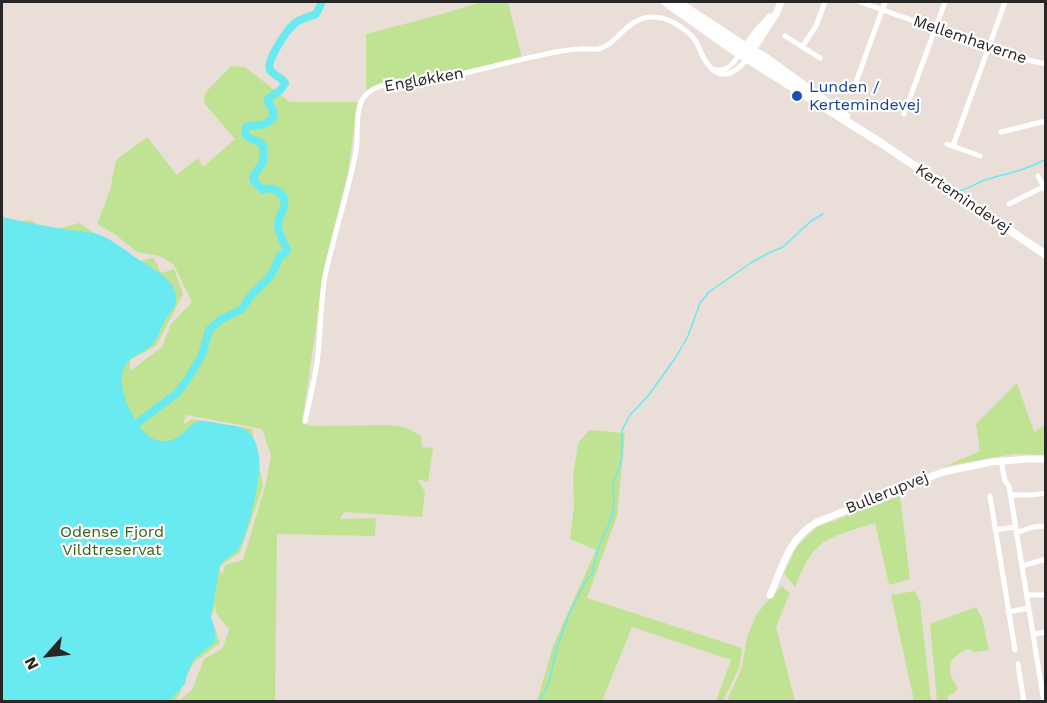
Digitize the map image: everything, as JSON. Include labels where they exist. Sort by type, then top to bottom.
[{"type":"main road","name":"Kertemindevej","points":[[666,2],[730,48],[746,52],[830,104],[881,143]]},
{"type":"main road","name":"Kertemindevej","points":[[678,2],[814,102],[881,143],[1046,255]]},
{"type":"street","points":[[802,47],[816,26],[825,2]]},
{"type":"street","name":"Mellemhaverne","points":[[860,2],[1022,59],[1046,64]]},
{"type":"street","points":[[856,82],[885,2]]},
{"type":"street","points":[[904,114],[945,2]]},
{"type":"street","points":[[980,156],[950,145],[1005,2]]},
{"type":"street","points":[[746,52],[776,14],[779,5]]},
{"type":"street","name":"Engløkken","points":[[305,421],[317,362],[325,277],[351,176],[357,147],[358,114],[363,98],[380,86],[388,84],[434,80],[563,51],[604,47],[633,22],[642,18],[655,17],[673,23],[692,37],[710,67],[717,70],[728,68],[746,52]]},
{"type":"street","points":[[785,36],[820,58]]},
{"type":"street","points":[[1001,132],[1046,121]]},
{"type":"street","points":[[1009,204],[1044,189],[1038,177]]},
{"type":"street","name":"Bullerupvej","points":[[770,595],[791,546],[803,532],[817,522],[932,475],[1001,460],[1046,459]]},
{"type":"street","points":[[1001,460],[1005,481],[1009,486],[1044,702]]},
{"type":"street","points":[[1010,495],[1046,493]]},
{"type":"street","points":[[990,496],[1015,650]]},
{"type":"street","points":[[995,530],[1046,526]]},
{"type":"street","points":[[1022,566],[1046,559]]},
{"type":"street","points":[[1027,595],[1046,595]]},
{"type":"street","points":[[1008,612],[1029,608]]},
{"type":"street","points":[[1034,634],[1046,632]]},
{"type":"street","points":[[1018,664],[1023,702]]},
{"type":"green space","points":[[482,2],[508,2],[522,58],[441,77],[406,80],[366,92],[366,34]]},
{"type":"green space","points":[[231,66],[245,67],[290,102],[358,102],[348,172],[322,278],[302,423],[310,426],[387,425],[405,427],[421,436],[422,447],[433,448],[428,482],[417,479],[425,492],[422,517],[344,512],[340,519],[376,518],[375,536],[277,534],[275,701],[178,701],[192,690],[204,659],[223,648],[229,629],[215,612],[217,601],[211,617],[220,643],[193,663],[176,701],[2,702],[2,223],[30,220],[50,231],[79,223],[138,261],[154,258],[161,273],[174,269],[183,294],[156,346],[130,360],[130,371],[162,347],[171,324],[192,302],[174,265],[160,256],[137,252],[116,235],[97,224],[110,190],[116,160],[147,137],[177,175],[198,158],[203,167],[235,139],[204,103],[205,93]],"holes":[[[186,415],[262,429],[271,455],[266,483],[243,560],[225,565],[222,575],[219,567],[240,552],[263,486],[252,429],[192,419],[183,425]]]},
{"type":"green space","points":[[1017,383],[1034,432],[1045,425],[1045,455],[1014,454],[946,466],[980,451],[976,424]]},
{"type":"green space","points":[[589,430],[625,433],[617,516],[587,598],[742,648],[739,668],[723,701],[716,701],[731,660],[632,627],[602,701],[537,701],[553,646],[596,550],[570,539],[574,506],[573,477],[578,443]]},
{"type":"green space","points":[[900,496],[910,579],[889,585],[875,523],[838,535],[819,546],[808,560],[795,587],[784,573],[797,546],[817,527]]},
{"type":"green space","points":[[781,586],[790,593],[776,627],[795,701],[727,701],[742,667],[747,637],[756,615]]},
{"type":"green space","points":[[915,591],[920,602],[931,701],[914,701],[891,595]]},
{"type":"green space","points":[[976,607],[982,618],[989,650],[975,652],[968,649],[956,656],[952,660],[950,670],[958,688],[948,696],[947,701],[937,701],[930,624]]},
{"type":"water","name":"Odense Fjord Vildtreservat","points":[[2,217],[100,235],[165,277],[175,290],[175,305],[157,338],[146,350],[127,362],[123,371],[124,394],[134,418],[144,432],[157,440],[172,440],[196,422],[207,421],[241,428],[250,433],[257,446],[259,475],[248,526],[239,548],[222,562],[219,570],[211,617],[215,630],[215,642],[194,659],[185,684],[169,701],[2,701]]},
{"type":"waterway","points":[[282,88],[285,83],[270,70],[271,60],[291,27],[316,14],[322,2]]},
{"type":"waterway","points":[[137,423],[176,394],[202,355],[209,330],[220,320],[242,309],[251,295],[267,280],[279,257],[286,252],[287,249],[278,226],[285,203],[284,199],[275,190],[270,188],[263,190],[254,181],[253,177],[263,162],[263,146],[245,134],[246,127],[265,124],[273,118],[273,110],[268,99],[279,91]]},
{"type":"waterway","points":[[958,191],[985,180],[1024,169],[1046,159]]},
{"type":"waterway","points":[[539,702],[549,683],[556,650],[569,614],[585,582],[592,574],[598,549],[609,524],[614,508],[613,483],[622,455],[622,430],[630,415],[648,396],[676,357],[688,336],[700,303],[709,292],[752,262],[783,247],[811,221],[823,214]]},
{"type":"place","name":"Lunden / Kertemindevej","points":[[797,96]]}]
